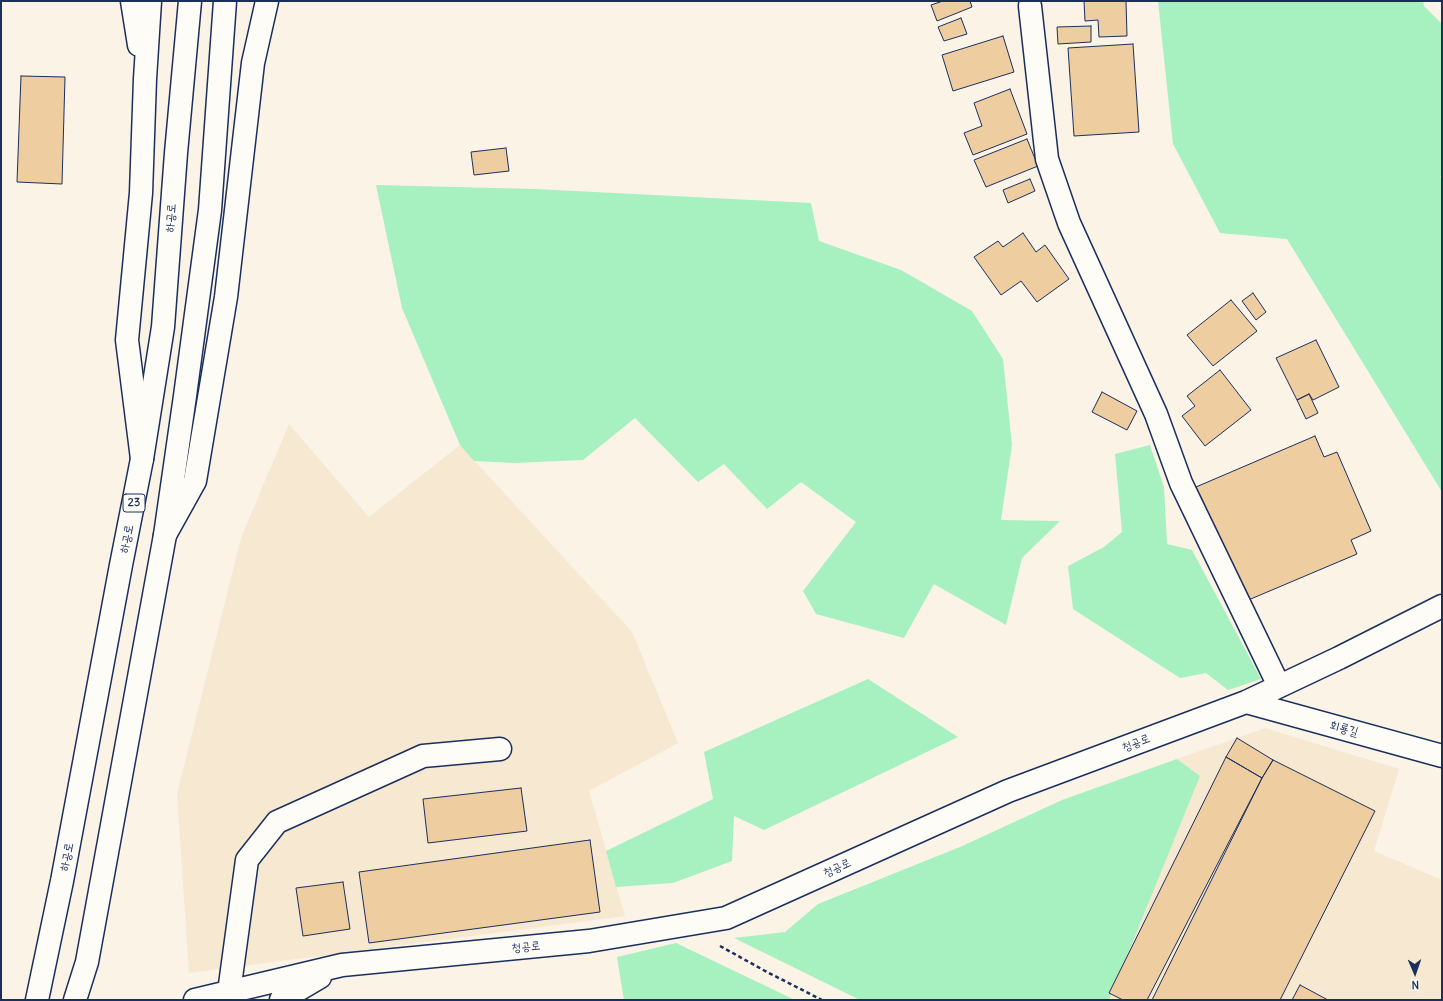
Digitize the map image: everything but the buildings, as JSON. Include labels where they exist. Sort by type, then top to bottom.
[{"type":"main road","points":[[132,1],[145,79]]},
{"type":"main road","points":[[142,459],[127,340],[140,193],[150,1]]},
{"type":"main road","name":"하공로","points":[[37,1000],[64,873],[142,459],[163,327],[176,153],[190,1]]},
{"type":"main road","points":[[75,1000],[88,954],[165,535],[210,210],[226,1]]},
{"type":"main road","points":[[165,535],[194,481],[226,297],[253,63],[256,1]]},
{"type":"main road","points":[[253,63],[267,1]]},
{"type":"main road","points":[[1030,6],[1047,159],[1069,223],[1156,414],[1181,483],[1279,686]]},
{"type":"main road","name":"청공로","points":[[195,1000],[342,965],[589,941],[726,918],[1008,792],[1246,702],[1339,658],[1442,606]]},
{"type":"main road","name":"회룡길","points":[[1246,702],[1442,756]]},
{"type":"main road","points":[[229,992],[247,860],[277,822],[423,756],[500,749]]},
{"type":"main road","points":[[281,1000],[342,965]]},
{"type":"path","points":[[720,945],[767,972],[822,1000]]},
{"type":"shaded area","points":[[289,424],[369,517],[460,445],[632,632],[678,743],[589,791],[625,916],[189,973],[177,794],[241,538]]},
{"type":"shaded area","points":[[1265,728],[1399,769],[1374,851],[1442,880],[1442,1000],[1109,1000],[1199,776],[1177,759]]},
{"type":"green space","points":[[1158,1],[1423,1],[1424,6],[1442,24],[1442,174],[1440,177],[1442,178],[1442,492],[1287,239],[1220,233],[1173,144]]},
{"type":"green space","points":[[376,185],[536,189],[811,203],[819,241],[901,270],[972,311],[1003,359],[1012,445],[1001,520],[1060,521],[1022,558],[1006,625],[934,584],[904,638],[816,614],[803,591],[856,522],[801,482],[767,509],[724,464],[698,482],[635,418],[583,460],[514,463],[474,461],[460,445],[402,308]]},
{"type":"green space","points":[[1150,445],[1164,487],[1167,544],[1192,550],[1261,679],[1228,690],[1206,673],[1180,678],[1073,609],[1068,566],[1104,547],[1122,532],[1115,454]]},
{"type":"green space","points":[[868,679],[958,737],[764,830],[734,816],[732,861],[673,883],[616,887],[606,851],[713,799],[704,752]]},
{"type":"green space","points":[[1177,759],[1200,776],[1109,1000],[860,1000],[734,938],[785,932],[818,904],[960,847],[1062,800]]},
{"type":"green space","points":[[676,943],[795,1000],[624,1000],[617,957]]}]
